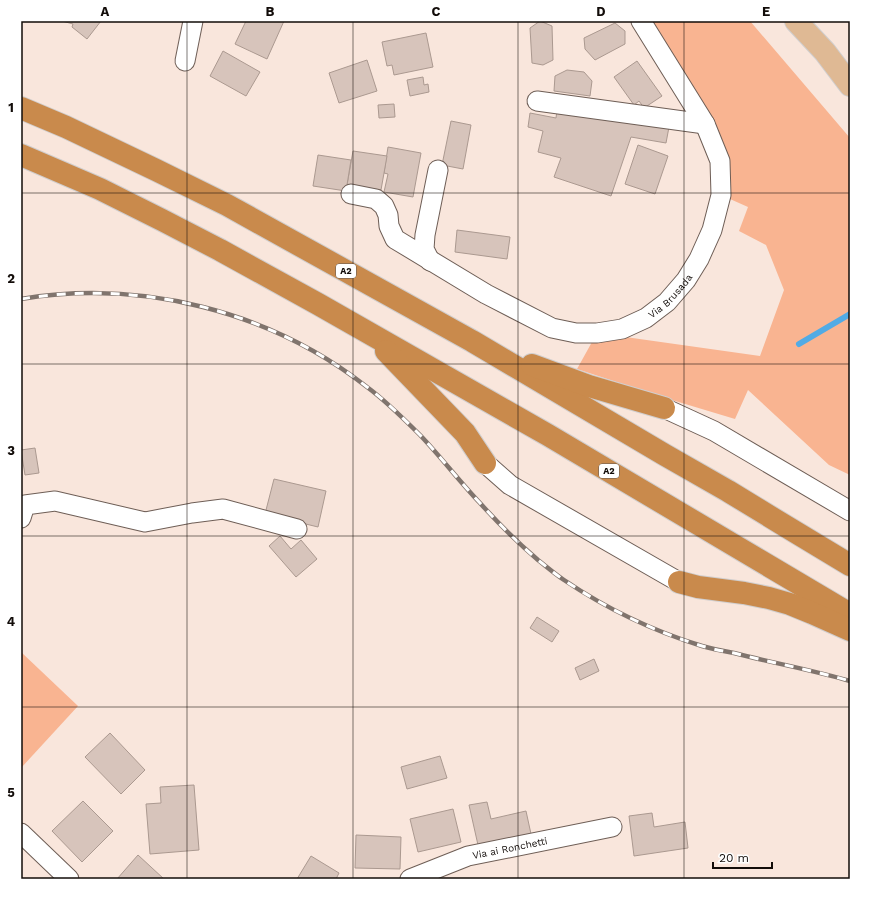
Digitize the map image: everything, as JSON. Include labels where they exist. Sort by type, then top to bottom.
[{"type":"highway","name":"A2","points":[[21,108],[66,126],[227,205],[472,342],[728,491],[786,528],[850,565]]},
{"type":"highway","name":"A2","points":[[21,156],[100,190],[220,250],[366,331],[548,436],[850,614]]},
{"type":"highway","name":"A2","points":[[366,331],[465,433],[485,463]]},
{"type":"highway","name":"A2","points":[[472,342],[589,386],[664,408]]},
{"type":"highway","points":[[679,582],[698,587],[769,598],[805,610],[850,630]]},
{"type":"main road","points":[[796,21],[825,52],[850,86]]},
{"type":"street","points":[[185,62],[193,21]]},
{"type":"street","name":"Via Brusada","points":[[351,194],[376,199],[384,206],[388,215],[389,226],[395,240],[486,294],[552,328],[576,333],[597,333],[622,329],[646,318],[667,302],[686,280],[699,259],[712,230],[721,196],[720,162],[705,124],[641,21]]},
{"type":"street","points":[[537,101],[705,124]]},
{"type":"street","points":[[430,261],[424,249],[425,235],[438,170]]},
{"type":"street","points":[[664,408],[714,431],[850,511]]},
{"type":"street","points":[[485,463],[510,485],[679,582]]},
{"type":"street","points":[[23,512],[55,501],[145,522],[223,509],[297,529]]},
{"type":"street","name":"Via ai Ronchetti","points":[[410,879],[468,856],[612,827]]},
{"type":"street","points":[[21,833],[69,879]]},
{"type":"shaded area","points":[[641,21],[750,21],[850,138],[850,475],[829,465],[748,390],[735,419],[577,369],[597,333],[760,356],[784,290],[766,245],[739,231],[748,207],[721,195],[720,161]]},
{"type":"shaded area","points":[[21,652],[78,706],[21,768]]},
{"type":"building","points":[[62,21],[101,21],[87,39],[72,27],[73,24]]},
{"type":"building","points":[[246,21],[284,21],[267,59],[235,44]]},
{"type":"building","points":[[540,21],[552,26],[553,60],[543,65],[532,63],[530,28]]},
{"type":"building","points":[[615,23],[625,31],[625,44],[595,60],[585,49],[584,38]]},
{"type":"building","points":[[426,33],[433,67],[394,75],[392,65],[387,66],[382,42]]},
{"type":"building","points":[[223,51],[260,72],[246,96],[210,76]]},
{"type":"building","points":[[367,60],[377,91],[339,103],[329,73]]},
{"type":"building","points":[[637,61],[662,96],[644,108],[639,101],[634,105],[614,77]]},
{"type":"building","points":[[567,70],[584,72],[592,81],[590,96],[554,91],[555,76]]},
{"type":"building","points":[[423,77],[424,85],[428,84],[429,92],[410,96],[407,80]]},
{"type":"building","points":[[394,104],[395,117],[379,118],[378,105]]},
{"type":"building","points":[[557,110],[669,127],[666,143],[631,137],[611,196],[554,177],[561,158],[538,152],[543,131],[528,127],[530,113],[556,118]]},
{"type":"building","points":[[451,121],[471,125],[463,169],[442,165]]},
{"type":"building","points":[[638,145],[668,156],[655,194],[625,184]]},
{"type":"building","points":[[388,147],[421,153],[413,197],[384,192],[388,174],[384,173]]},
{"type":"building","points":[[353,151],[387,156],[381,190],[347,185]]},
{"type":"building","points":[[318,155],[351,160],[346,191],[313,186]]},
{"type":"building","points":[[457,230],[510,237],[507,259],[455,252]]},
{"type":"building","points":[[35,448],[39,473],[25,475],[21,450]]},
{"type":"building","points":[[274,479],[326,491],[318,527],[265,514]]},
{"type":"building","points":[[280,536],[291,549],[301,540],[317,559],[296,577],[269,546]]},
{"type":"building","points":[[537,617],[559,631],[552,642],[530,628]]},
{"type":"building","points":[[594,659],[599,671],[580,680],[575,668]]},
{"type":"building","points":[[110,733],[145,770],[121,794],[85,757]]},
{"type":"building","points":[[440,756],[447,778],[407,789],[401,767]]},
{"type":"building","points":[[194,785],[199,850],[150,854],[146,804],[161,803],[160,787]]},
{"type":"building","points":[[83,801],[113,831],[82,862],[52,831]]},
{"type":"building","points":[[487,802],[491,819],[526,811],[531,834],[478,845],[469,805]]},
{"type":"building","points":[[453,809],[461,842],[418,852],[410,819]]},
{"type":"building","points":[[652,813],[654,827],[685,822],[688,848],[634,856],[629,816]]},
{"type":"building","points":[[356,835],[401,837],[400,869],[355,868]]},
{"type":"building","points":[[138,855],[164,879],[117,879]]},
{"type":"building","points":[[311,856],[339,873],[336,879],[297,879]]},
{"type":"waterway","points":[[799,344],[850,314]]},
{"type":"railway","points":[[21,299],[67,294],[112,294],[158,298],[203,307],[247,320],[289,338],[329,361],[381,398],[420,435],[472,495],[515,539],[538,560],[580,591],[614,610],[648,626],[684,640],[710,648],[850,681]]}]
